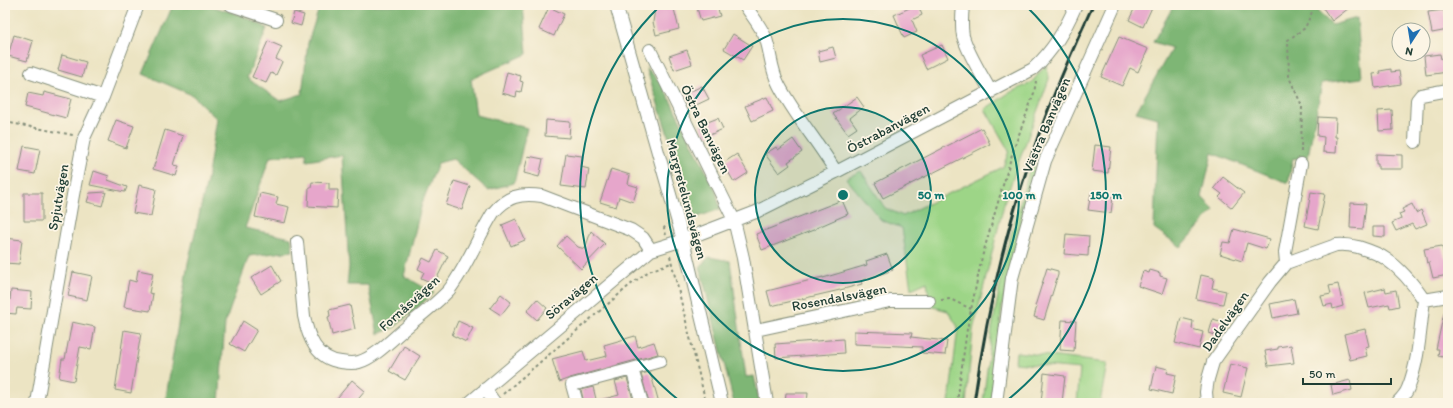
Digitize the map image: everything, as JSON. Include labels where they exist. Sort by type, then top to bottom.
[{"type":"street","name":"Spjutvägen","points":[[37,403],[84,138],[138,5]]},
{"type":"street","points":[[231,5],[276,20]]},
{"type":"street","name":"Margretelundsvägen","points":[[616,5],[683,240],[722,403]]},
{"type":"street","points":[[744,5],[761,28],[779,84],[793,109],[836,172]]},
{"type":"street","points":[[963,5],[963,35],[991,92]]},
{"type":"street","name":"Östrabanvägen","points":[[683,240],[756,212],[1033,69],[1047,56],[1061,37],[1076,5]]},
{"type":"street","name":"Västra Banvägen","points":[[996,403],[1012,278],[1044,161],[1115,5]]},
{"type":"street","name":"Östra Banvägen","points":[[650,50],[734,220]]},
{"type":"street","points":[[31,73],[102,96]]},
{"type":"street","points":[[1415,142],[1417,100],[1421,95],[1448,90]]},
{"type":"street","points":[[1301,164],[1285,252],[1286,263],[1336,245],[1345,244],[1358,247],[1375,252],[1387,259],[1415,287],[1424,300],[1418,347],[1413,370],[1408,389],[1397,403]]},
{"type":"street","name":"Fornåsvägen","points":[[297,242],[305,321],[311,341],[316,349],[324,356],[337,362],[352,363],[359,362],[371,356],[428,309],[448,290],[458,276],[493,213],[500,204],[508,199],[530,194],[542,196],[631,230],[643,238],[651,250]]},
{"type":"street","points":[[734,220],[743,258],[756,330],[767,403]]},
{"type":"street","name":"Söravägen","points":[[469,403],[651,250],[683,240]]},
{"type":"street","name":"Dadelvägen","points":[[1207,403],[1206,392],[1213,362],[1270,282],[1286,263]]},
{"type":"street","points":[[1424,300],[1448,296]]},
{"type":"street","name":"Rosendalsvägen","points":[[756,330],[890,301],[929,301]]},
{"type":"street","points":[[577,403],[572,385],[660,361]]},
{"type":"street","points":[[632,369],[642,403]]},
{"type":"street","points":[[485,389],[494,402]]},
{"type":"path","points":[[1301,164],[1302,106],[1289,77],[1288,40],[1305,28],[1315,5]]},
{"type":"path","points":[[957,403],[967,329],[982,257],[1013,151],[1034,92],[1037,78],[1033,69]]},
{"type":"path","points":[[5,122],[84,138]]},
{"type":"path","points":[[668,245],[706,403]]},
{"type":"path","points":[[494,402],[630,285],[649,271],[672,263]]},
{"type":"path","points":[[929,301],[950,299],[971,309]]},
{"type":"green space","points":[[173,5],[208,5],[243,16],[267,28],[247,78],[280,101],[302,94],[308,43],[320,5],[523,5],[527,54],[471,79],[476,115],[527,128],[514,183],[488,190],[453,159],[438,163],[422,203],[404,276],[434,293],[395,327],[378,334],[368,285],[347,285],[349,267],[342,155],[307,161],[306,153],[270,157],[245,228],[291,238],[293,251],[249,256],[225,323],[219,403],[165,403],[188,263],[207,181],[217,119],[192,95],[143,74]]},
{"type":"green space","points":[[1174,5],[1189,8],[1190,5],[1319,5],[1317,11],[1332,25],[1357,18],[1362,78],[1322,83],[1307,161],[1293,158],[1288,183],[1212,153],[1202,197],[1214,210],[1181,247],[1154,228],[1158,118],[1136,112],[1172,48],[1153,42]]},
{"type":"green space","points":[[1046,65],[1049,79],[1005,200],[973,330],[966,403],[949,403],[958,327],[948,311],[930,306],[927,282],[911,289],[902,228],[881,220],[846,178],[861,171],[885,208],[903,216],[1003,167],[1009,151],[985,109],[1009,93],[1031,83]]},
{"type":"green space","points":[[646,67],[662,84],[716,191],[720,209],[695,218]]},
{"type":"green space","points":[[1035,150],[1039,152],[1023,212],[1002,307],[991,403],[983,403],[992,328],[1006,253]]},
{"type":"green space","points":[[709,257],[730,261],[746,377],[754,376],[760,403],[734,403],[700,267]]},
{"type":"green space","points":[[1016,352],[1107,363],[1100,403],[1077,403],[1080,369],[1015,363]]},
{"type":"building","points":[[673,5],[679,29],[656,35],[653,22],[655,9]]},
{"type":"building","points":[[696,5],[717,5],[720,16],[701,21]]},
{"type":"building","points":[[918,5],[922,15],[912,20],[917,32],[904,38],[894,15]]},
{"type":"building","points":[[1136,5],[1153,5],[1143,27],[1129,20]]},
{"type":"building","points":[[1321,5],[1353,5],[1332,21]]},
{"type":"building","points":[[549,7],[564,14],[554,36],[539,29]]},
{"type":"building","points":[[1444,10],[1445,17],[1448,17],[1448,30],[1432,33],[1428,12]]},
{"type":"building","points":[[294,12],[304,15],[301,26],[291,23]]},
{"type":"building","points":[[733,34],[752,46],[743,60],[724,49]]},
{"type":"building","points":[[14,35],[33,41],[27,61],[8,56]]},
{"type":"building","points":[[1119,37],[1148,49],[1138,72],[1130,68],[1122,86],[1101,77]]},
{"type":"building","points":[[268,41],[282,47],[276,59],[282,62],[276,75],[271,73],[266,83],[252,77]]},
{"type":"building","points":[[942,45],[948,58],[926,69],[920,55]]},
{"type":"building","points":[[833,47],[836,58],[820,62],[818,51]]},
{"type":"building","points":[[687,50],[692,64],[674,70],[669,56]]},
{"type":"building","points":[[1440,54],[1441,59],[1448,58],[1448,72],[1426,75],[1425,62],[1431,62],[1431,55]]},
{"type":"building","points":[[62,55],[86,62],[82,77],[58,70]]},
{"type":"building","points":[[1391,69],[1391,72],[1399,71],[1401,84],[1375,88],[1373,74]]},
{"type":"building","points":[[507,72],[521,76],[520,81],[523,82],[521,92],[517,91],[516,97],[502,93]]},
{"type":"building","points":[[702,86],[709,99],[692,107],[685,94]]},
{"type":"building","points":[[44,92],[71,99],[66,118],[25,107],[28,93],[43,96]]},
{"type":"building","points":[[767,97],[773,111],[752,121],[745,106]]},
{"type":"building","points":[[857,97],[864,107],[850,118],[857,128],[848,134],[833,114]]},
{"type":"building","points":[[1392,110],[1393,130],[1379,131],[1378,111]]},
{"type":"building","points":[[1318,117],[1336,118],[1336,153],[1323,152],[1324,137],[1317,136]]},
{"type":"building","points":[[718,118],[723,129],[705,137],[700,125]]},
{"type":"building","points":[[116,120],[134,126],[126,148],[108,141]]},
{"type":"building","points":[[546,120],[570,122],[569,138],[545,136]]},
{"type":"building","points":[[982,128],[990,144],[883,198],[875,183]]},
{"type":"building","points":[[165,130],[183,136],[174,165],[179,166],[176,176],[153,169]]},
{"type":"building","points":[[793,139],[802,152],[788,162],[790,165],[779,173],[765,154],[776,147],[778,150]]},
{"type":"building","points":[[1095,145],[1111,147],[1108,173],[1092,171]]},
{"type":"building","points":[[24,146],[40,149],[35,174],[19,171]]},
{"type":"building","points":[[566,154],[582,156],[581,167],[589,169],[586,189],[561,186]]},
{"type":"building","points":[[737,154],[748,173],[734,182],[723,163]]},
{"type":"building","points":[[1376,154],[1402,155],[1402,169],[1378,169],[1378,164],[1376,164]]},
{"type":"building","points":[[528,156],[543,159],[539,177],[524,173]]},
{"type":"building","points":[[611,169],[630,175],[628,184],[638,187],[633,202],[619,197],[616,207],[600,202]]},
{"type":"building","points":[[94,171],[109,176],[108,180],[127,187],[125,192],[90,185]]},
{"type":"building","points":[[1223,177],[1244,193],[1232,208],[1219,197],[1222,194],[1214,188]]},
{"type":"building","points":[[454,181],[470,186],[462,210],[446,205]]},
{"type":"building","points":[[312,182],[329,183],[329,190],[338,190],[337,208],[308,206],[309,188],[311,188]]},
{"type":"building","points":[[139,185],[156,189],[151,216],[133,213]]},
{"type":"building","points":[[106,192],[102,206],[87,202],[90,193]]},
{"type":"building","points":[[1311,192],[1325,194],[1318,229],[1305,226]]},
{"type":"building","points":[[24,193],[42,193],[42,221],[24,221]]},
{"type":"building","points":[[260,193],[278,197],[276,204],[289,207],[285,223],[255,217]]},
{"type":"building","points":[[1091,193],[1113,197],[1111,213],[1088,210]]},
{"type":"building","points":[[842,200],[848,214],[816,229],[762,250],[756,234]]},
{"type":"building","points":[[1351,203],[1366,204],[1363,229],[1350,228]]},
{"type":"building","points":[[1412,204],[1416,213],[1421,210],[1427,224],[1415,229],[1412,224],[1396,231],[1392,223],[1401,219],[1399,214],[1404,212],[1402,209]]},
{"type":"building","points":[[516,219],[525,240],[511,246],[502,225]]},
{"type":"building","points":[[1373,227],[1385,227],[1385,237],[1373,236]]},
{"type":"building","points":[[1234,229],[1270,239],[1266,249],[1247,243],[1242,261],[1220,254],[1223,242],[1230,243]]},
{"type":"building","points":[[591,231],[605,244],[581,269],[557,246],[566,236],[578,247],[585,249]]},
{"type":"building","points":[[1066,234],[1089,236],[1088,256],[1064,254]]},
{"type":"building","points":[[5,238],[22,240],[19,264],[5,263]]},
{"type":"building","points":[[1442,246],[1445,258],[1448,257],[1448,275],[1433,278],[1429,262],[1427,263],[1424,249]]},
{"type":"building","points":[[437,250],[448,256],[437,278],[430,282],[421,278],[424,272],[418,269],[423,258],[431,262]]},
{"type":"building","points":[[887,254],[893,270],[861,281],[862,284],[771,306],[767,291],[823,278],[867,265],[866,261]]},
{"type":"building","points":[[272,265],[281,281],[261,294],[251,278]]},
{"type":"building","points":[[1047,268],[1058,271],[1058,275],[1044,320],[1034,317],[1037,306],[1035,306]]},
{"type":"building","points":[[138,270],[153,273],[149,293],[153,294],[150,311],[124,307],[129,280],[136,282]]},
{"type":"building","points":[[1150,270],[1160,273],[1160,276],[1167,278],[1162,294],[1138,286],[1143,271],[1149,273]]},
{"type":"building","points":[[73,272],[92,276],[87,300],[68,296]]},
{"type":"building","points":[[1201,275],[1214,278],[1212,288],[1226,291],[1223,304],[1196,299]]},
{"type":"building","points":[[1338,284],[1343,306],[1333,309],[1332,304],[1324,306],[1321,296],[1331,294],[1329,286]]},
{"type":"building","points":[[1385,288],[1386,292],[1396,290],[1399,306],[1390,308],[1389,304],[1369,308],[1365,293]]},
{"type":"building","points":[[11,290],[32,292],[31,309],[17,308],[16,314],[5,313],[5,299],[10,300]]},
{"type":"building","points":[[501,294],[511,302],[501,315],[490,308]]},
{"type":"building","points":[[537,299],[547,308],[537,320],[527,311]]},
{"type":"building","points":[[1294,299],[1297,313],[1273,318],[1270,304]]},
{"type":"building","points":[[350,305],[355,329],[332,335],[328,317],[330,316],[329,310]]},
{"type":"building","points":[[1444,313],[1448,314],[1448,358],[1438,356],[1439,349],[1436,349]]},
{"type":"building","points":[[1181,318],[1193,321],[1192,329],[1203,332],[1199,349],[1175,343]]},
{"type":"building","points":[[1213,319],[1223,322],[1219,336],[1209,333]]},
{"type":"building","points":[[1062,320],[1076,321],[1074,351],[1060,350]]},
{"type":"building","points":[[243,321],[257,330],[244,352],[230,344]]},
{"type":"building","points":[[458,321],[473,328],[466,342],[452,335]]},
{"type":"building","points":[[72,322],[95,327],[91,349],[80,347],[74,381],[59,378],[62,359],[65,359]]},
{"type":"building","points":[[1365,329],[1369,346],[1365,347],[1367,356],[1350,360],[1344,334]]},
{"type":"building","points":[[124,330],[141,333],[131,393],[115,390]]},
{"type":"building","points":[[854,331],[912,333],[911,337],[947,341],[945,355],[922,353],[922,347],[854,344]]},
{"type":"building","points":[[635,336],[638,347],[654,342],[658,354],[559,382],[552,359],[583,351],[586,361],[607,356],[604,345]]},
{"type":"building","points":[[843,339],[844,353],[776,358],[775,344]]},
{"type":"building","points":[[1291,345],[1294,363],[1268,366],[1265,351]]},
{"type":"building","points":[[404,346],[420,356],[405,380],[389,371]]},
{"type":"building","points":[[1230,364],[1248,368],[1241,397],[1223,393]]},
{"type":"building","points":[[1156,366],[1168,369],[1167,373],[1176,375],[1172,394],[1151,389]]},
{"type":"building","points":[[650,372],[659,403],[649,403],[641,374]]},
{"type":"building","points":[[1044,373],[1065,376],[1062,403],[1041,403]]},
{"type":"building","points":[[627,378],[634,403],[600,403],[600,400],[619,395],[615,381]]},
{"type":"building","points":[[352,380],[365,391],[355,403],[333,403]]},
{"type":"building","points":[[1350,380],[1352,390],[1333,395],[1331,385]]},
{"type":"building","points":[[593,387],[597,403],[584,403],[581,390]]},
{"type":"building","points":[[786,393],[808,393],[807,403],[785,403]]},
{"type":"railway","points":[[974,403],[986,327],[994,289],[1024,178],[1036,141],[1065,67],[1093,5]]}]
